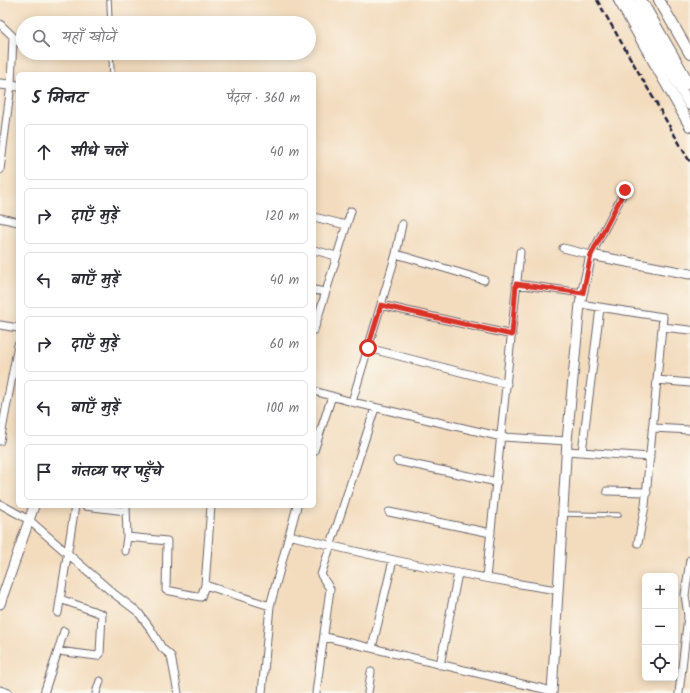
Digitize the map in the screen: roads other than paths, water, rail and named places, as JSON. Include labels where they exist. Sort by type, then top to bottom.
[{"type":"main road","points":[[619,0],[690,126]]},
{"type":"main road","points":[[630,0],[690,105]]},
{"type":"main road","points":[[641,0],[690,85]]},
{"type":"main road","points":[[659,0],[690,54]]},
{"type":"street","points":[[0,24],[16,40]]},
{"type":"street","points":[[0,170],[14,86],[13,37]]},
{"type":"street","points":[[0,84],[14,86]]},
{"type":"street","points":[[325,637],[552,692],[567,441],[580,304],[591,255],[625,190]]},
{"type":"street","points":[[316,323],[351,211]]},
{"type":"street","points":[[0,218],[16,222]]},
{"type":"street","points":[[316,218],[346,225]]},
{"type":"street","points":[[352,402],[396,254],[402,224]]},
{"type":"street","points":[[562,248],[690,274]]},
{"type":"street","points":[[316,251],[336,256]]},
{"type":"street","points":[[486,578],[502,437],[520,252]]},
{"type":"street","points":[[396,254],[484,280]]},
{"type":"street","points":[[516,284],[583,293]]},
{"type":"street","points":[[316,290],[325,292]]},
{"type":"street","points":[[580,304],[663,317],[647,492],[638,543]]},
{"type":"street","points":[[381,305],[512,335]]},
{"type":"street","points":[[582,452],[600,308]]},
{"type":"street","points":[[0,325],[16,328]]},
{"type":"street","points":[[662,328],[690,330]]},
{"type":"street","points":[[368,348],[507,384]]},
{"type":"street","points":[[0,441],[16,356]]},
{"type":"street","points":[[657,380],[690,383]]},
{"type":"street","points":[[316,392],[375,408],[502,437],[567,441]]},
{"type":"street","points":[[316,445],[332,396]]},
{"type":"street","points":[[316,693],[325,637],[330,589],[321,576],[332,546],[375,408]]},
{"type":"street","points":[[653,428],[690,430]]},
{"type":"street","points":[[567,451],[650,457]]},
{"type":"street","points":[[397,462],[497,482]]},
{"type":"street","points":[[607,491],[647,492]]},
{"type":"street","points":[[0,504],[29,520],[113,593],[138,612],[162,648],[171,656],[178,693]]},
{"type":"street","points":[[0,604],[33,508]]},
{"type":"street","points":[[58,613],[75,508]]},
{"type":"street","points":[[125,551],[126,508]]},
{"type":"street","points":[[126,538],[167,541],[166,590],[201,597],[205,585],[211,508]]},
{"type":"street","points":[[262,693],[270,606],[296,508]]},
{"type":"street","points":[[389,512],[491,533]]},
{"type":"street","points":[[289,535],[393,560],[557,590]]},
{"type":"street","points":[[372,648],[393,560]]},
{"type":"street","points":[[679,693],[688,616],[685,594],[690,560]]},
{"type":"street","points":[[440,665],[458,573]]},
{"type":"street","points":[[205,585],[270,606]]},
{"type":"street","points":[[58,651],[100,656],[102,615],[101,613],[89,608],[60,599]]},
{"type":"street","points":[[44,693],[64,631]]},
{"type":"street","points":[[368,693],[371,672]]},
{"type":"street","points":[[96,693],[100,681]]},
{"type":"street","points":[[0,690],[9,693]]},
{"type":"lane","points":[[109,0],[110,16]]},
{"type":"lane","points":[[111,60],[112,72]]},
{"type":"lane","points":[[563,514],[619,515]]},
{"type":"railway","points":[[597,0],[690,162]]}]
